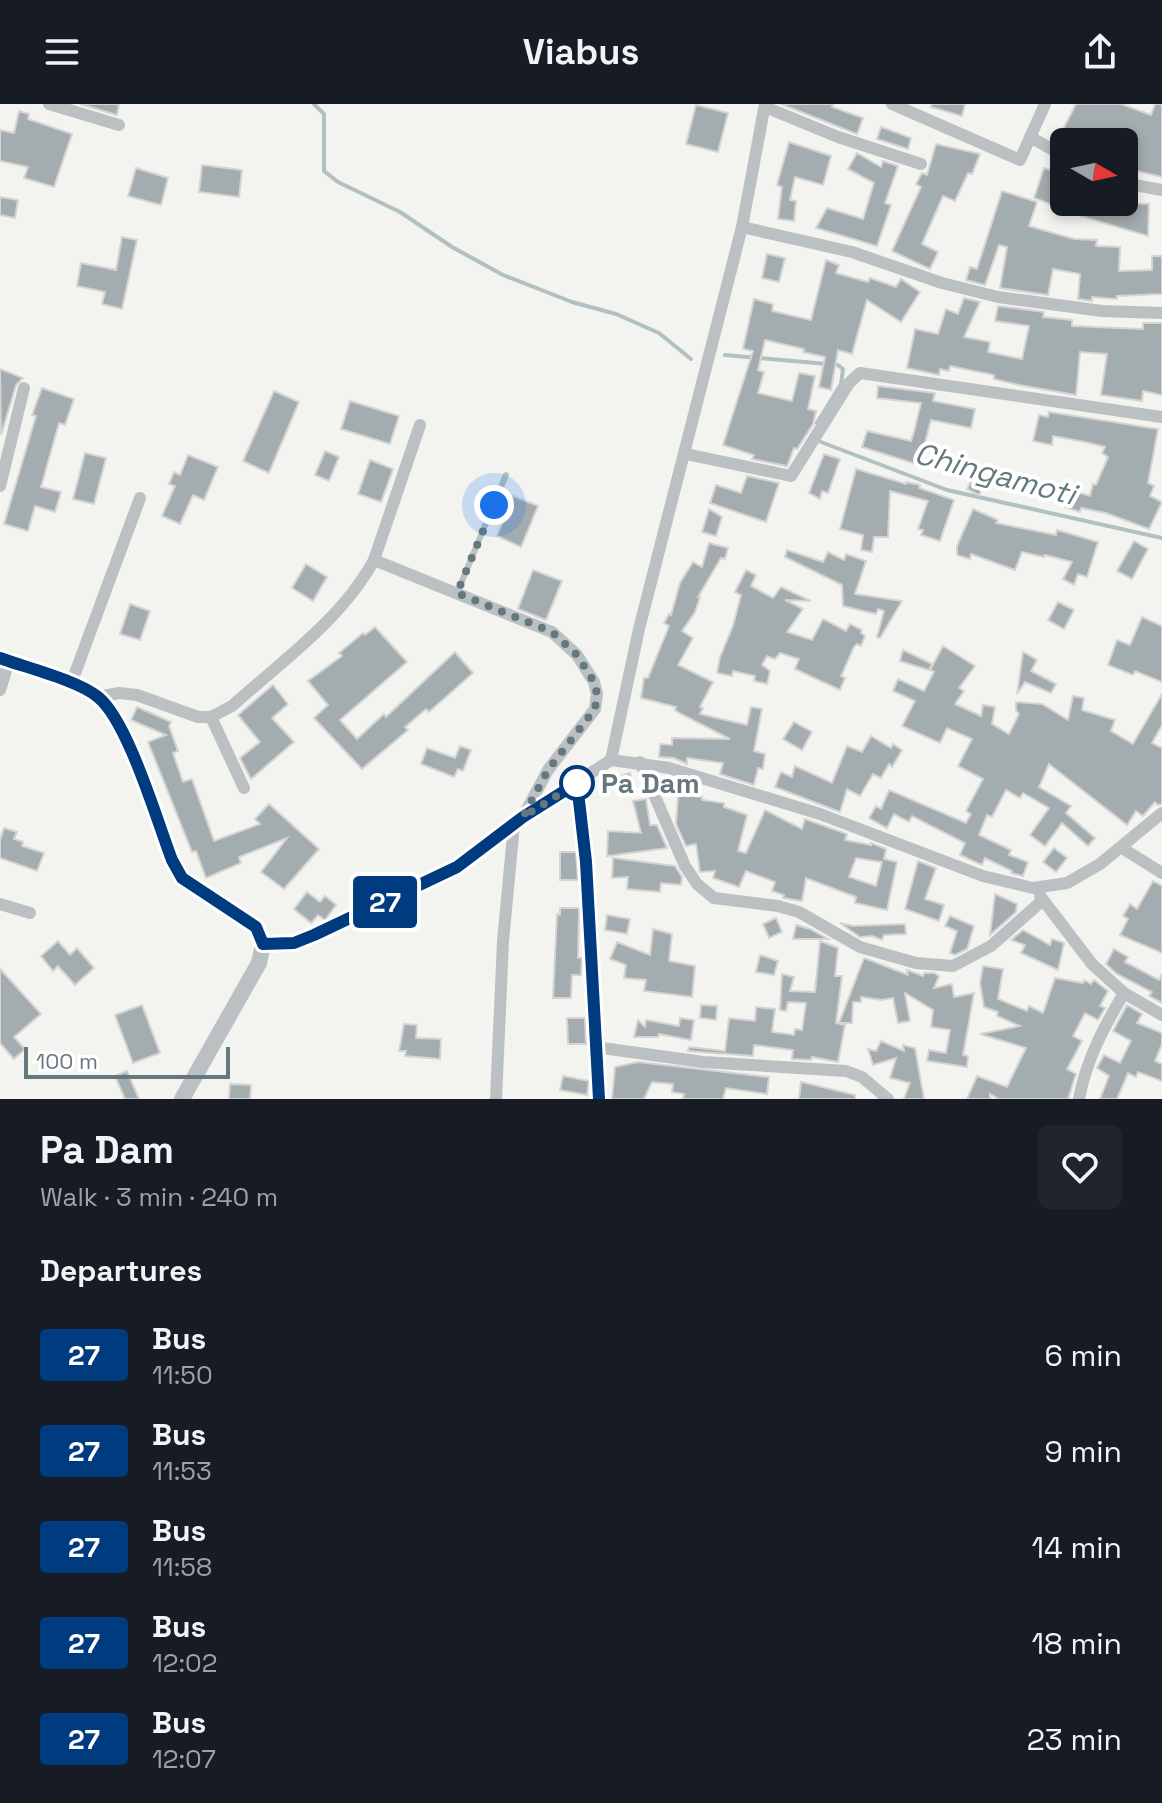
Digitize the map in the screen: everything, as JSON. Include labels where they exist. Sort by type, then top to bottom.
[{"type":"street","points":[[49,104],[119,125]]},
{"type":"street","points":[[892,104],[1016,159],[1022,158],[1045,104]]},
{"type":"street","points":[[611,760],[639,629],[742,227],[765,106],[838,137],[921,164]]},
{"type":"street","points":[[1030,137],[1050,148]]},
{"type":"street","points":[[1138,186],[1162,190]]},
{"type":"street","points":[[742,227],[852,252],[942,283],[998,297],[1102,311],[1162,313]]},
{"type":"street","points":[[686,454],[791,476],[849,383],[860,373],[1162,417]]},
{"type":"street","points":[[0,486],[24,388]]},
{"type":"street","points":[[98,697],[119,693],[137,695],[198,717],[211,717],[232,706],[339,609],[362,582],[374,560],[420,425]]},
{"type":"street","points":[[71,684],[140,498]]},
{"type":"street","points":[[374,560],[552,632],[577,655],[594,682],[597,694],[595,709],[548,770],[518,821],[502,955],[496,1099]]},
{"type":"street","points":[[0,690],[4,660],[98,697],[110,709],[125,736],[172,860],[182,878],[256,927],[263,944],[259,963],[182,1099]]},
{"type":"street","points":[[211,717],[244,788]]},
{"type":"street","points":[[263,944],[294,943],[457,867],[518,821],[611,760],[669,768],[820,814],[983,876],[1033,888],[1067,883],[1122,848],[1162,813]]},
{"type":"street","points":[[640,762],[685,866],[697,884],[714,898],[778,906],[799,912],[860,947],[916,963],[953,966],[991,946],[1043,900]]},
{"type":"street","points":[[577,783],[586,862],[599,1099]]},
{"type":"street","points":[[1122,848],[1162,873]]},
{"type":"street","points":[[1033,888],[1092,964],[1124,993],[1162,1015]]},
{"type":"street","points":[[0,904],[30,913]]},
{"type":"street","points":[[1079,1099],[1093,1052],[1124,993]]},
{"type":"street","points":[[595,1047],[703,1062],[846,1071],[862,1077],[888,1099]]},
{"type":"lane","points":[[457,593],[506,475]]},
{"type":"building","points":[[80,104],[119,104],[117,115]]},
{"type":"building","points":[[781,104],[833,104],[832,107],[863,118],[857,134]]},
{"type":"building","points":[[932,104],[965,104],[962,116],[931,107]]},
{"type":"building","points":[[1076,104],[1121,104],[1151,115],[1155,104],[1162,104],[1162,177],[1138,171],[1138,128],[1064,128]]},
{"type":"building","points":[[696,105],[728,113],[718,152],[686,144]]},
{"type":"building","points":[[19,111],[29,114],[28,119],[72,134],[54,187],[24,178],[28,167],[0,161],[0,130],[14,133]]},
{"type":"building","points":[[881,127],[911,138],[908,149],[877,139]]},
{"type":"building","points":[[789,142],[831,156],[823,185],[795,177],[790,200],[796,201],[794,221],[778,219],[782,187],[777,185]]},
{"type":"building","points":[[936,144],[980,154],[955,201],[943,196],[922,244],[938,252],[930,269],[892,251],[921,187],[916,184],[922,173],[927,175]]},
{"type":"building","points":[[857,153],[881,167],[883,161],[898,166],[885,203],[891,205],[877,246],[816,228],[827,208],[863,219],[874,183],[848,169]]},
{"type":"building","points":[[202,165],[242,170],[239,197],[199,192]]},
{"type":"building","points":[[136,168],[168,178],[161,205],[128,196]]},
{"type":"building","points":[[1044,168],[1050,170],[1050,204],[1034,198]]},
{"type":"building","points":[[1002,191],[1037,202],[1029,226],[1074,239],[1097,240],[1096,246],[1120,247],[1119,271],[1152,270],[1152,256],[1162,256],[1162,294],[1117,296],[1117,299],[1092,297],[1092,301],[1078,299],[1080,274],[1053,269],[1048,295],[1000,288],[1007,247],[999,245],[985,285],[966,280],[970,267],[977,269]]},
{"type":"building","points":[[0,197],[18,200],[15,218],[0,215]]},
{"type":"building","points":[[1138,204],[1149,204],[1148,236],[1081,216],[1138,216]]},
{"type":"building","points":[[122,237],[137,240],[122,309],[102,304],[105,292],[77,286],[81,263],[116,270]]},
{"type":"building","points":[[767,254],[785,258],[779,282],[762,278]]},
{"type":"building","points":[[826,260],[839,265],[836,273],[868,282],[870,278],[896,287],[901,279],[920,292],[901,322],[867,300],[852,354],[838,350],[831,390],[819,387],[825,357],[765,340],[758,370],[764,372],[758,393],[792,401],[799,373],[815,376],[808,409],[816,411],[813,424],[797,449],[794,448],[787,466],[752,459],[754,455],[723,445],[753,351],[743,349],[754,299],[773,304],[772,311],[811,320]]},
{"type":"building","points":[[964,298],[980,302],[964,337],[990,342],[988,352],[1022,359],[1029,326],[995,321],[998,306],[1044,312],[1043,317],[1072,320],[1072,326],[1143,329],[1143,323],[1162,323],[1162,395],[1143,391],[1142,401],[1101,395],[1107,354],[1080,352],[1076,395],[1019,385],[994,379],[994,375],[950,366],[949,371],[940,369],[939,375],[907,368],[915,329],[938,334],[946,309],[958,314]]},
{"type":"building","points":[[0,369],[23,378],[16,385],[1,435]]},
{"type":"building","points":[[878,386],[935,393],[933,401],[975,409],[971,428],[931,420],[919,465],[862,447],[867,431],[911,441],[914,432],[921,403],[877,398]]},
{"type":"building","points":[[42,388],[74,399],[65,425],[59,423],[41,487],[61,492],[55,512],[35,506],[28,531],[4,524]]},
{"type":"building","points":[[274,391],[299,402],[269,473],[243,461]]},
{"type":"building","points":[[350,401],[399,416],[390,444],[341,429]]},
{"type":"building","points":[[1049,412],[1158,429],[1148,483],[1154,486],[1150,496],[1162,502],[1149,529],[1106,513],[1081,508],[1080,512],[1065,507],[1070,490],[1090,496],[1108,457],[1102,453],[1105,447],[1085,442],[1053,436],[1052,445],[1033,441],[1039,415],[1048,417]]},
{"type":"building","points":[[325,451],[339,457],[329,481],[315,475]]},
{"type":"building","points":[[85,453],[106,458],[94,504],[73,499]]},
{"type":"building","points":[[824,454],[840,459],[828,493],[822,491],[820,499],[809,493]]},
{"type":"building","points":[[188,455],[218,467],[204,500],[193,495],[180,524],[162,516],[175,486],[169,484],[174,472],[180,475]]},
{"type":"building","points":[[370,460],[393,469],[381,502],[358,494]]},
{"type":"building","points":[[856,469],[906,484],[920,485],[919,488],[954,500],[940,541],[921,535],[923,530],[918,529],[928,501],[890,491],[888,537],[874,537],[872,552],[861,550],[863,535],[840,529]]},
{"type":"building","points":[[975,473],[987,479],[979,495],[967,489]]},
{"type":"building","points":[[747,476],[779,483],[766,522],[710,503],[716,485],[741,493]]},
{"type":"building","points":[[513,496],[538,506],[521,547],[497,536]]},
{"type":"building","points":[[709,509],[722,517],[716,536],[702,532]]},
{"type":"building","points":[[973,509],[998,520],[996,523],[1056,535],[1057,530],[1098,542],[1087,577],[1078,574],[1074,585],[1063,579],[1072,562],[1045,555],[1022,552],[1015,570],[971,554],[970,559],[957,555],[957,546]]},
{"type":"building","points":[[1134,541],[1148,549],[1132,579],[1117,571]]},
{"type":"building","points":[[709,543],[728,548],[725,559],[721,558],[698,597],[695,612],[682,631],[693,638],[678,665],[713,682],[700,707],[703,708],[700,714],[747,725],[751,707],[762,709],[754,751],[765,754],[763,769],[758,768],[754,785],[720,774],[723,763],[687,758],[687,764],[674,758],[659,757],[660,744],[672,745],[672,738],[730,739],[681,714],[675,710],[676,707],[641,698],[644,678],[648,678],[669,626],[664,623],[671,615],[680,583],[693,562],[702,567]]},
{"type":"building","points":[[787,550],[823,562],[828,552],[844,560],[846,554],[866,561],[855,594],[902,601],[880,638],[877,637],[884,611],[878,609],[876,614],[843,606],[842,585],[785,557]]},
{"type":"building","points":[[306,564],[327,577],[313,601],[292,588]]},
{"type":"building","points":[[533,570],[562,581],[546,620],[518,609]]},
{"type":"building","points":[[746,570],[756,575],[751,586],[773,598],[781,587],[811,601],[785,600],[803,609],[787,632],[812,640],[823,619],[846,631],[850,624],[862,630],[865,636],[861,646],[857,644],[854,647],[841,676],[845,678],[840,690],[795,669],[799,659],[780,653],[775,659],[767,656],[762,665],[770,671],[767,684],[754,681],[755,676],[733,671],[732,676],[717,673],[741,595],[735,592]]},
{"type":"building","points":[[1058,602],[1074,610],[1064,629],[1048,620]]},
{"type":"building","points":[[130,604],[150,611],[140,640],[120,634]]},
{"type":"building","points":[[1142,617],[1162,626],[1162,682],[1108,665],[1117,640],[1130,645]]},
{"type":"building","points":[[375,627],[407,662],[340,720],[357,739],[384,714],[386,717],[455,652],[473,673],[429,712],[426,709],[405,727],[408,730],[362,769],[314,718],[328,705],[308,681],[342,656],[339,653],[363,633],[365,635]]},
{"type":"building","points":[[943,646],[975,666],[959,688],[964,691],[955,704],[981,716],[983,705],[995,707],[992,724],[1009,734],[1019,714],[1016,702],[1042,704],[1068,720],[1073,696],[1084,698],[1082,710],[1115,720],[1111,731],[1133,744],[1162,694],[1162,725],[1152,743],[1162,748],[1162,804],[1155,802],[1143,816],[1136,811],[1127,825],[1049,764],[1039,787],[1071,806],[1066,813],[1095,838],[1088,846],[1062,823],[1045,846],[1030,835],[1049,808],[1023,793],[1020,798],[1006,790],[992,817],[987,815],[979,835],[1011,850],[1009,855],[1028,862],[1023,876],[1011,873],[985,858],[982,865],[960,855],[965,843],[912,816],[909,822],[894,814],[887,828],[869,818],[876,806],[881,809],[889,790],[966,823],[971,814],[966,811],[983,779],[958,766],[972,739],[947,728],[940,743],[902,726],[915,701],[893,691],[898,679],[924,691],[934,672],[930,670]]},
{"type":"building","points":[[903,650],[932,664],[929,670],[900,661]]},
{"type":"building","points":[[1023,652],[1037,660],[1031,671],[1056,684],[1051,693],[1025,682],[1017,694]]},
{"type":"building","points":[[273,685],[288,704],[272,718],[294,742],[251,779],[240,758],[260,742],[238,715]]},
{"type":"building","points":[[137,707],[171,722],[169,726],[178,751],[173,753],[183,782],[192,779],[214,841],[260,824],[255,819],[269,804],[319,849],[284,889],[261,872],[287,838],[239,857],[241,863],[206,878],[196,851],[192,852],[148,742],[166,735],[131,720]]},
{"type":"building","points":[[794,722],[812,732],[802,750],[783,739]]},
{"type":"building","points":[[871,736],[891,748],[893,744],[902,750],[881,778],[873,774],[860,796],[847,789],[840,812],[775,787],[781,772],[792,777],[795,766],[832,783],[847,746],[862,752]]},
{"type":"building","points":[[460,746],[471,750],[463,771],[458,769],[454,777],[421,764],[427,748],[455,758]]},
{"type":"building","points":[[630,773],[634,787],[619,790],[616,777]]},
{"type":"building","points":[[659,776],[684,782],[680,794],[724,803],[724,807],[747,815],[738,851],[746,853],[765,810],[802,829],[805,819],[847,834],[845,840],[871,843],[886,849],[884,859],[897,862],[887,910],[855,903],[856,897],[806,878],[802,901],[783,898],[784,895],[772,891],[775,882],[746,871],[739,887],[713,878],[715,871],[700,872],[696,844],[686,846],[676,824],[678,797],[663,792],[666,784]],"holes":[[[856,858],[882,862],[876,886],[849,877]]]},
{"type":"building","points":[[646,799],[650,825],[657,825],[667,848],[607,856],[608,831],[641,833],[633,801]]},
{"type":"building","points":[[4,828],[17,832],[14,839],[23,842],[22,846],[44,853],[37,871],[0,858]]},
{"type":"building","points":[[1054,848],[1067,858],[1056,872],[1043,862]]},
{"type":"building","points":[[560,852],[576,852],[578,880],[560,880]]},
{"type":"building","points":[[613,858],[675,866],[682,877],[681,885],[661,883],[660,892],[627,889],[628,877],[612,878]]},
{"type":"building","points":[[918,861],[936,868],[925,899],[944,905],[939,921],[905,909]]},
{"type":"building","points":[[1153,881],[1162,886],[1162,953],[1120,935],[1128,919],[1123,916],[1130,904],[1137,909]]},
{"type":"building","points":[[307,892],[320,902],[325,896],[336,905],[325,920],[318,915],[311,923],[294,909]]},
{"type":"building","points":[[995,894],[1017,904],[1016,912],[990,935]]},
{"type":"building","points":[[560,908],[579,908],[578,958],[582,958],[581,975],[572,975],[571,998],[553,998],[557,914],[560,915]]},
{"type":"building","points":[[607,915],[630,919],[627,934],[605,930]]},
{"type":"building","points":[[950,916],[974,926],[967,949],[955,955],[950,953],[957,931],[945,926]]},
{"type":"building","points":[[776,918],[782,932],[769,938],[763,924]]},
{"type":"building","points":[[840,923],[853,926],[905,924],[906,934],[884,935],[882,940],[872,936],[860,937]]},
{"type":"building","points":[[796,925],[810,929],[828,939],[793,939]]},
{"type":"building","points":[[653,929],[672,934],[669,961],[695,966],[692,997],[644,991],[646,980],[624,978],[626,965],[610,959],[617,942],[650,955]]},
{"type":"building","points":[[1023,930],[1050,945],[1052,939],[1064,943],[1058,970],[1021,953],[1025,945],[1011,940]]},
{"type":"building","points":[[58,941],[70,955],[77,948],[94,968],[75,985],[58,966],[53,971],[41,956]]},
{"type":"building","points":[[820,941],[838,948],[835,976],[842,976],[836,1023],[845,1025],[838,1062],[812,1057],[811,1060],[792,1059],[793,1050],[754,1045],[753,1056],[688,1051],[689,1047],[725,1051],[729,1018],[755,1021],[756,1007],[775,1009],[772,1032],[794,1035],[795,1029],[802,1030],[806,1003],[788,1002],[786,1011],[780,1010],[782,974],[794,977],[790,991],[815,992]]},
{"type":"building","points":[[1114,949],[1128,957],[1125,962],[1159,980],[1162,974],[1162,1003],[1149,996],[1152,992],[1117,974],[1106,964]]},
{"type":"building","points":[[760,955],[778,961],[774,975],[756,972]]},
{"type":"building","points":[[864,958],[908,975],[907,970],[923,976],[924,973],[934,973],[939,976],[934,988],[952,984],[954,997],[974,993],[963,1055],[968,1056],[967,1067],[927,1061],[929,1050],[946,1053],[950,1030],[931,1027],[933,1010],[905,993],[910,1021],[898,1023],[893,998],[861,997],[861,1002],[853,1002],[852,1023],[839,1023]]},
{"type":"building","points":[[983,966],[1003,969],[998,999],[1027,1011],[1029,1006],[1043,1013],[1055,978],[1083,983],[1084,980],[1091,984],[1094,980],[1108,991],[1100,1006],[1105,1008],[1098,1020],[1085,1013],[1073,1036],[1082,1041],[1067,1069],[1076,1074],[1068,1099],[999,1099],[990,1094],[990,1099],[967,1099],[977,1076],[1007,1087],[1026,1048],[980,1034],[1020,1026],[984,1007],[980,983]]},
{"type":"building","points":[[0,969],[41,1014],[14,1037],[25,1049],[14,1059],[0,1043]]},
{"type":"building","points":[[142,1005],[160,1053],[133,1063],[115,1015]]},
{"type":"building","points":[[701,1005],[717,1006],[716,1020],[700,1018]]},
{"type":"building","points":[[1127,1005],[1142,1014],[1137,1023],[1162,1033],[1162,1044],[1155,1061],[1162,1064],[1162,1081],[1138,1072],[1136,1077],[1128,1073],[1117,1099],[1100,1099],[1109,1076],[1097,1068],[1104,1055],[1120,1063],[1131,1041],[1113,1031]]},
{"type":"building","points":[[567,1018],[585,1018],[586,1044],[568,1044]]},
{"type":"building","points":[[680,1018],[694,1020],[691,1040],[659,1034],[658,1037],[634,1037],[638,1020],[645,1027],[646,1020],[679,1026]]},
{"type":"building","points":[[404,1024],[417,1025],[416,1038],[441,1039],[440,1059],[405,1056],[406,1051],[399,1051]]},
{"type":"building","points":[[881,1041],[904,1051],[903,1045],[915,1048],[924,1099],[904,1099],[910,1083],[890,1078],[896,1058],[873,1065],[868,1049],[876,1051]]},
{"type":"building","points":[[638,1062],[769,1077],[767,1094],[726,1088],[723,1099],[683,1099],[684,1094],[672,1092],[673,1084],[652,1082],[644,1099],[612,1099],[615,1067]]},
{"type":"building","points":[[127,1071],[139,1099],[125,1099],[115,1076]]},
{"type":"building","points":[[563,1076],[589,1081],[587,1095],[560,1090]]},
{"type":"building","points":[[801,1082],[855,1095],[855,1099],[799,1099]]},
{"type":"building","points":[[230,1084],[251,1085],[250,1099],[229,1099]]},
{"type":"waterway","points":[[314,104],[324,114],[324,171],[338,182],[400,212],[452,247],[503,275],[572,302],[616,314],[659,333],[691,359]]},
{"type":"waterway","name":"Chingamoti","points":[[725,355],[838,365],[843,369],[841,384],[817,423]]},
{"type":"waterway","name":"Chingamoti","points":[[821,442],[947,490],[1162,538]]},
{"type":"bus line","name":"27","points":[[0,658],[88,691],[110,709],[125,736],[172,860],[182,878],[256,927],[263,944],[294,943],[457,867],[523,817],[577,783],[586,862],[599,1099]]},
{"type":"place","name":"Pa Dam","points":[[577,783]]},
{"type":"route","points":[[494,505],[457,593],[552,632],[577,655],[594,682],[597,694],[595,709],[548,770],[523,817],[577,783]]}]
